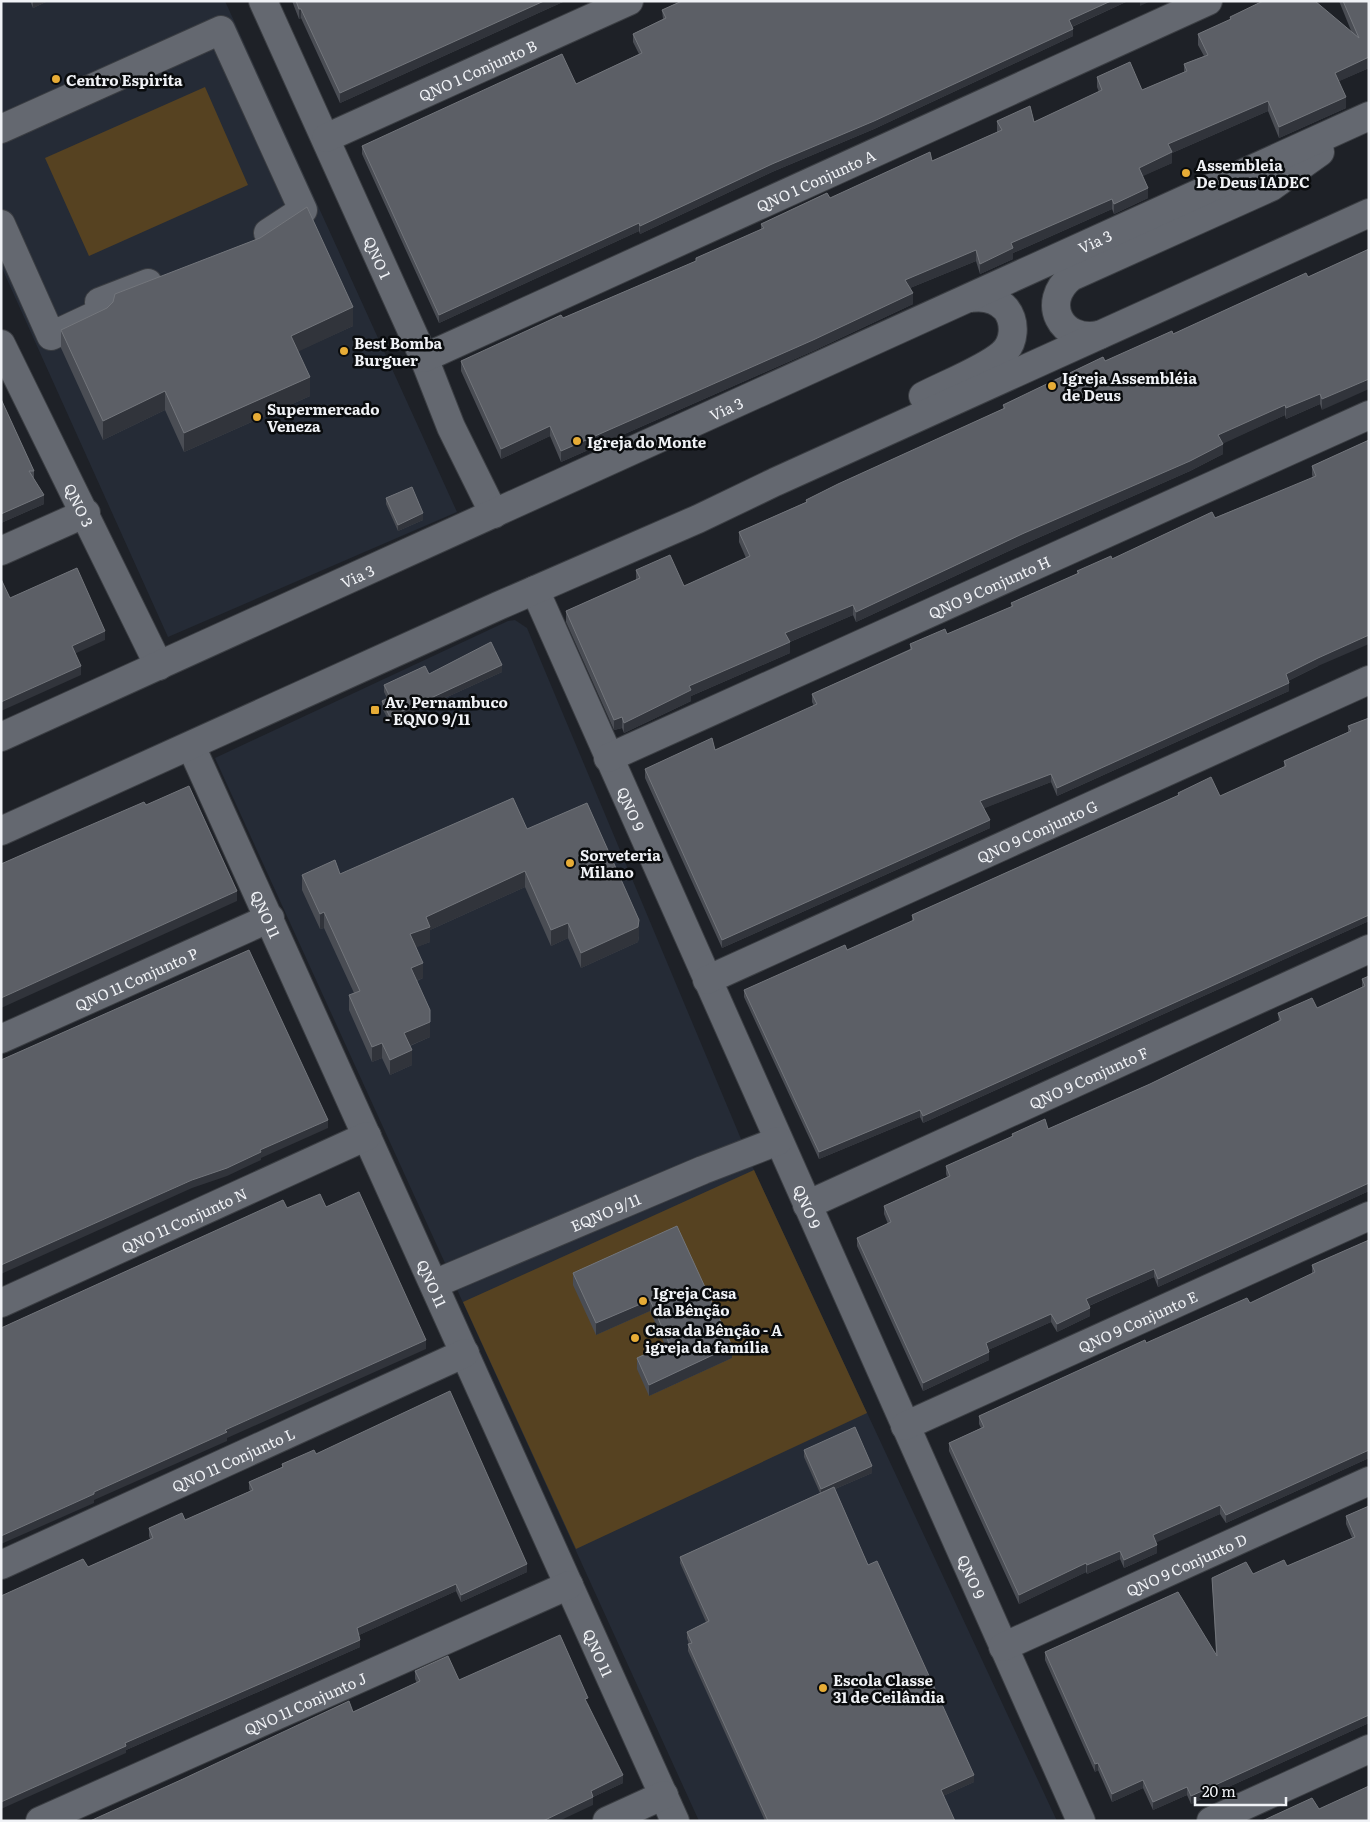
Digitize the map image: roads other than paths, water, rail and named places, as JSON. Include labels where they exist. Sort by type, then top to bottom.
[{"type":"street","name":"QNO 1","points":[[264,1],[424,358],[451,426],[494,514]]},
{"type":"street","name":"QNO 1 Conjunto B","points":[[326,138],[629,1]]},
{"type":"street","name":"QNO 1 Conjunto A","points":[[424,358],[1208,1]]},
{"type":"street","points":[[1,129],[221,30],[303,210],[245,246]]},
{"type":"street","name":"Via 3","points":[[1,737],[1368,117]]},
{"type":"street","points":[[1099,335],[1088,337],[1078,335],[1068,330],[1061,322],[1056,301],[1063,283],[1071,276],[1271,187],[1368,117]]},
{"type":"street","points":[[1,831],[535,590],[698,519],[775,482],[1369,213]]},
{"type":"street","points":[[1,224],[51,336],[100,313],[99,302],[172,274]]},
{"type":"street","points":[[775,482],[894,410],[1003,354],[1012,337],[1013,328],[1006,310],[990,298],[971,298]]},
{"type":"street","name":"QNO 3","points":[[1,344],[86,513],[159,666]]},
{"type":"street","name":"QNO 9 Conjunto H","points":[[608,758],[1369,415]]},
{"type":"street","points":[[1,551],[86,513]]},
{"type":"street","name":"QNO 9","points":[[535,590],[1080,1821]]},
{"type":"street","name":"QNO 9 Conjunto G","points":[[707,980],[1369,680]]},
{"type":"street","name":"QNO 11","points":[[191,746],[675,1821]]},
{"type":"street","name":"QNO 11 Conjunto P","points":[[1,1039],[270,918]]},
{"type":"street","name":"QNO 9 Conjunto F","points":[[807,1204],[1369,949]]},
{"type":"street","name":"QNO 11 Conjunto N","points":[[1,1303],[367,1136]]},
{"type":"street","name":"EQNO 9/11","points":[[434,1284],[703,1170],[778,1141]]},
{"type":"street","name":"QNO 9 Conjunto E","points":[[905,1426],[1369,1216]]},
{"type":"street","name":"QNO 11 Conjunto L","points":[[1,1565],[465,1353]]},
{"type":"street","name":"QNO 9 Conjunto D","points":[[1003,1647],[1369,1481]]},
{"type":"street","name":"QNO 11 Conjunto J","points":[[40,1821],[569,1585]]},
{"type":"street","points":[[1211,1821],[1369,1749]]},
{"type":"street","points":[[607,1821],[664,1795]]},
{"type":"place","name":"Centro Espirita","points":[[56,79]]},
{"type":"place","name":"Assembleia De Deus IADEC","points":[[1186,173]]},
{"type":"place","name":"Best Bomba Burguer","points":[[344,351]]},
{"type":"place","name":"Igreja Assembléia de Deus","points":[[1052,386]]},
{"type":"place","name":"Supermercado Veneza","points":[[257,417]]},
{"type":"place","name":"Igreja do Monte","points":[[577,441]]},
{"type":"place","name":"Av. Pernambuco - EQNO 9/11","points":[[375,710]]},
{"type":"place","name":"Sorveteria Milano","points":[[570,863]]},
{"type":"place","name":"Igreja Casa da Bênção","points":[[643,1301]]},
{"type":"place","name":"Casa da Bênção - A igreja da família","points":[[635,1338]]},
{"type":"place","name":"Escola Classe 31 de Ceilândia","points":[[823,1688]]}]
